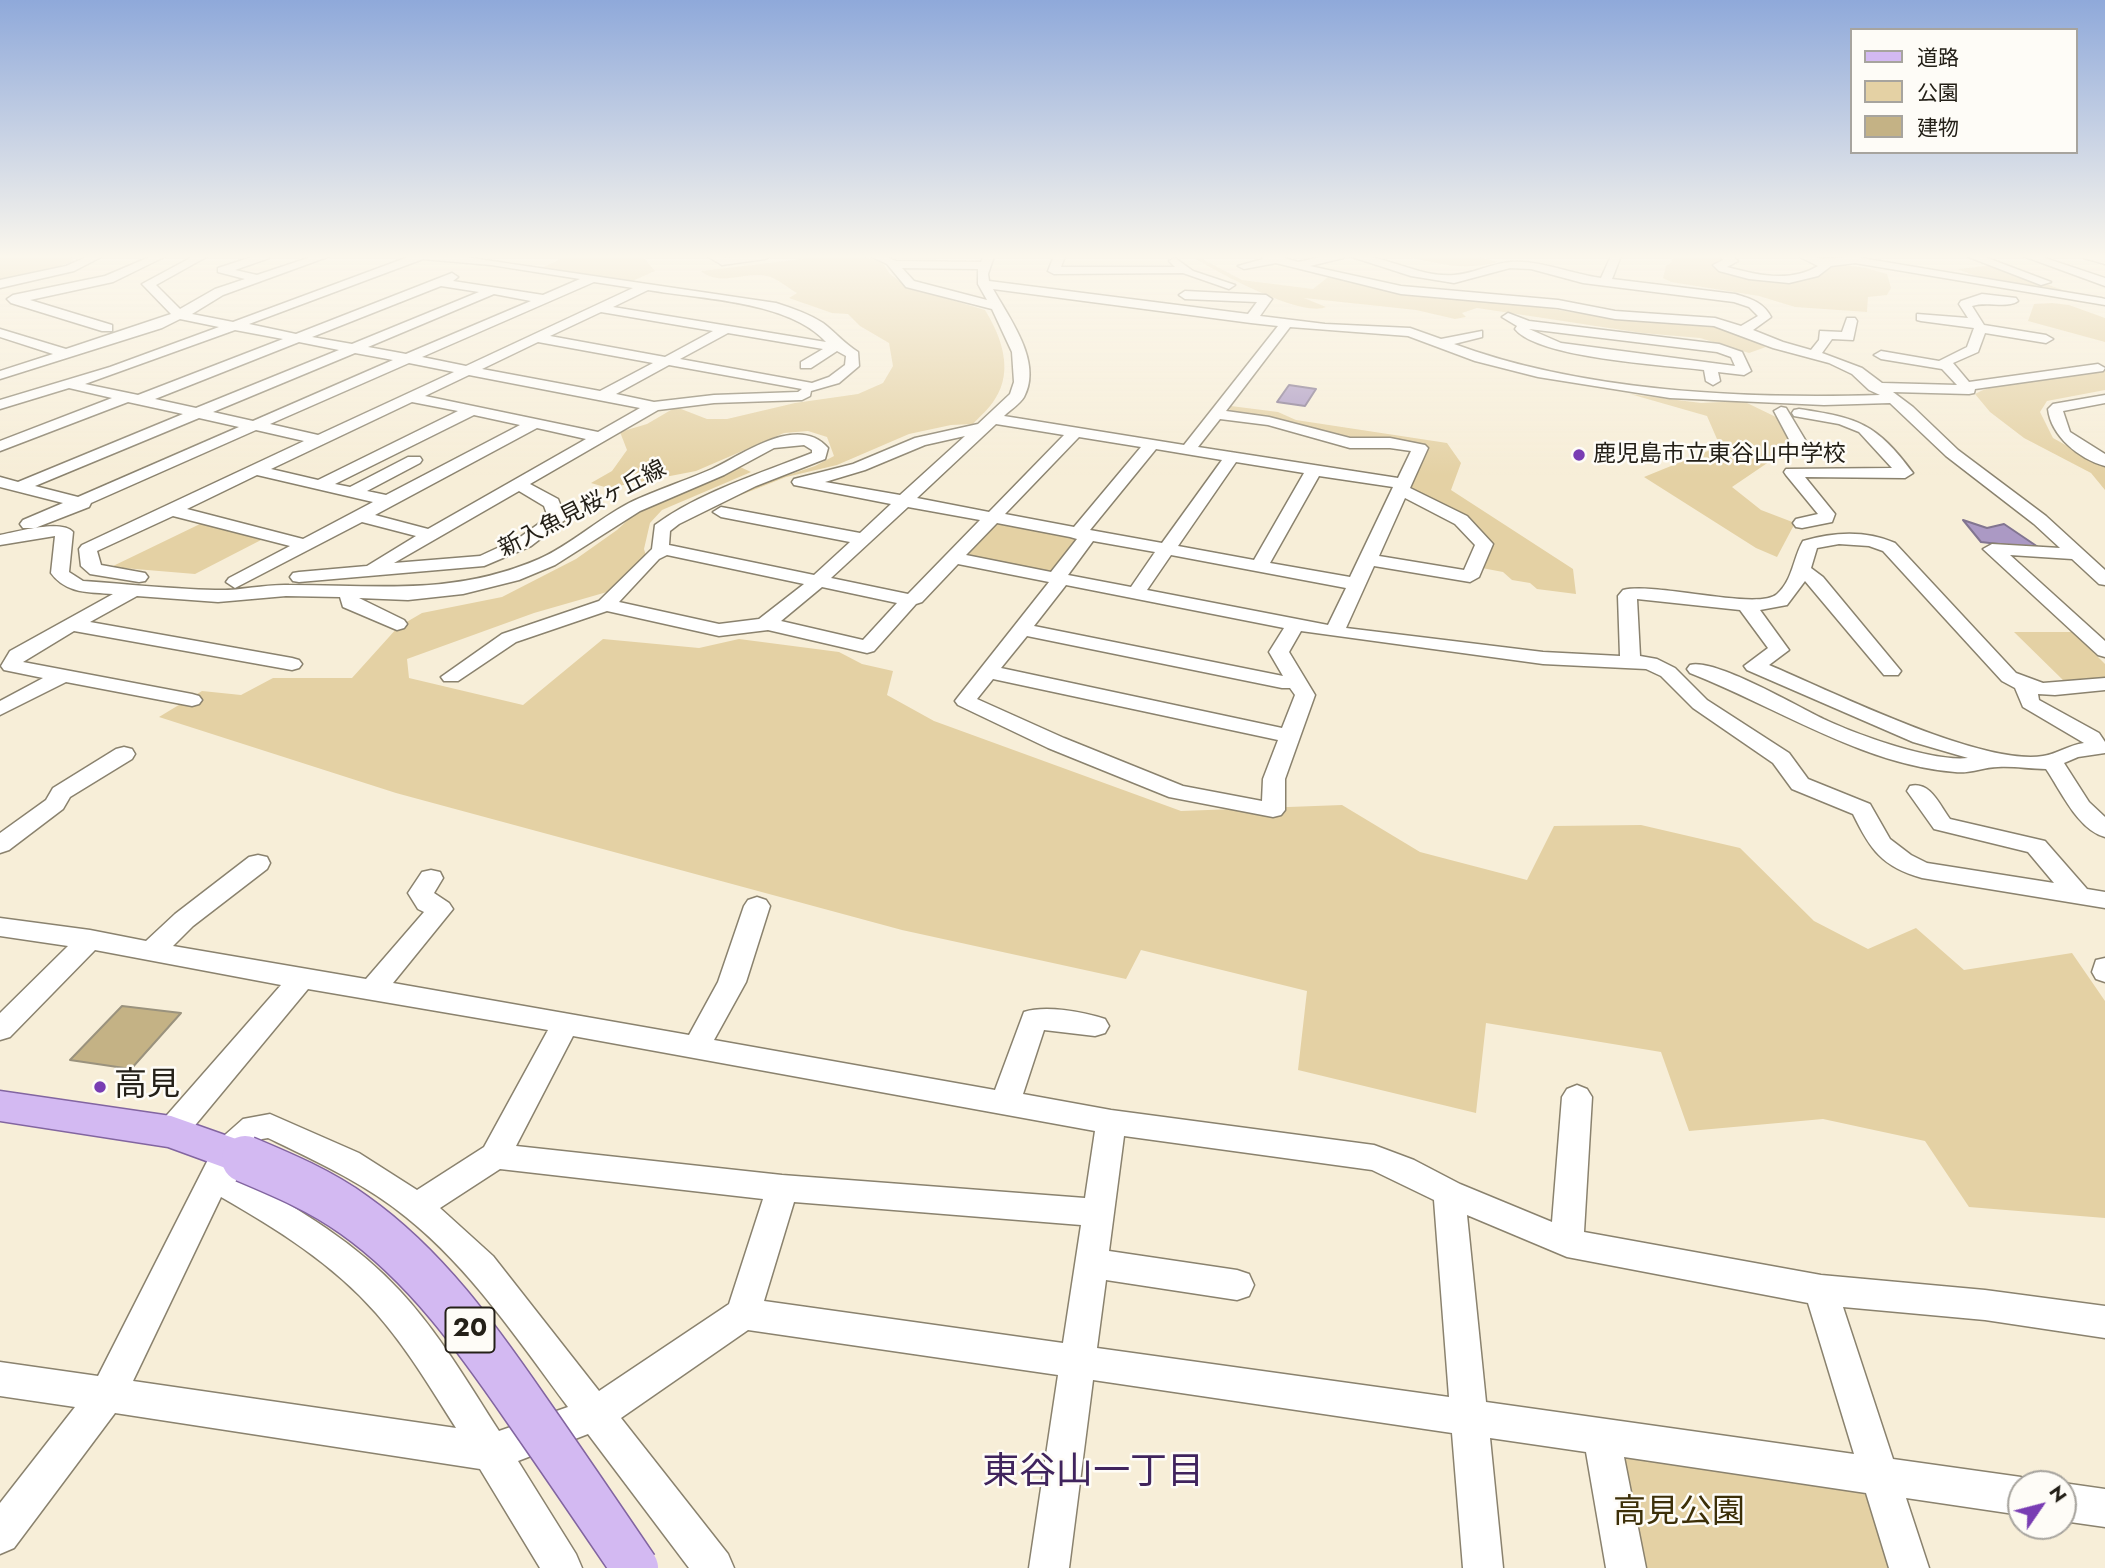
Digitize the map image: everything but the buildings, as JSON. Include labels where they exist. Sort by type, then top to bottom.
[{"type":"main road","name":"20","points":[[0,1106],[171,1132],[289,1177],[355,1215],[405,1256],[437,1288],[479,1341],[635,1568]]},
{"type":"street","points":[[0,375],[145,329]]},
{"type":"street","points":[[0,405],[215,329]]},
{"type":"street","points":[[249,329],[654,407],[713,399],[802,396],[813,387],[834,380],[852,366],[853,355],[841,348],[822,329]]},
{"type":"street","points":[[0,446],[320,329]]},
{"type":"street","points":[[19,487],[400,329]]},
{"type":"street","points":[[0,538],[476,329]]},
{"type":"street","points":[[60,555],[88,548],[556,329]]},
{"type":"street","points":[[601,396],[726,329]]},
{"type":"street","points":[[727,329],[841,348]]},
{"type":"street","points":[[764,625],[816,583],[1017,396],[1021,358],[1008,329]]},
{"type":"street","points":[[1188,450],[1282,329]]},
{"type":"street","points":[[1353,329],[1410,332],[1480,358],[1538,373],[1633,389],[1749,399],[1894,399]]},
{"type":"street","points":[[1521,329],[1529,336],[1560,347],[1744,371],[1737,355],[1719,348],[1561,329]]},
{"type":"street","points":[[1740,329],[1778,345],[1847,366],[1919,419],[1952,453],[2040,520],[2075,554],[2103,576]]},
{"type":"street","points":[[1814,354],[1826,341],[1825,334],[1848,338],[1850,329]]},
{"type":"street","points":[[1963,329],[1980,334],[2046,339]]},
{"type":"street","points":[[1977,329],[1980,334]]},
{"type":"street","points":[[1441,343],[1477,334]]},
{"type":"street","points":[[1946,366],[1946,361],[1973,349],[1980,334]]},
{"type":"street","points":[[2,335],[67,354]]},
{"type":"street","points":[[537,338],[813,387]]},
{"type":"street","points":[[806,365],[841,348]]},
{"type":"street","points":[[1480,358],[1506,351]]},
{"type":"street","points":[[1874,387],[1969,390],[1946,366],[1881,355]]},
{"type":"street","points":[[1710,367],[1717,397]]},
{"type":"street","points":[[1967,386],[2098,368]]},
{"type":"street","points":[[19,369],[133,399],[319,440]]},
{"type":"street","points":[[0,400],[66,383]]},
{"type":"street","points":[[410,397],[600,437]]},
{"type":"street","points":[[713,399],[742,414]]},
{"type":"street","points":[[1749,399],[1781,411],[1833,417],[1857,425],[1864,429],[1905,473],[1792,472],[1827,514],[1826,519],[1802,523]]},
{"type":"street","points":[[2105,411],[2098,400],[2055,409],[2055,423],[2069,441],[2105,461]]},
{"type":"street","points":[[131,424],[173,407]]},
{"type":"street","points":[[367,571],[654,407]]},
{"type":"street","points":[[320,485],[472,410]]},
{"type":"street","points":[[1781,411],[1799,443]]},
{"type":"street","points":[[1217,414],[1269,421],[1350,443],[1390,443],[1420,447],[1334,632]]},
{"type":"street","points":[[451,677],[509,638],[606,605],[661,545],[693,519],[721,512],[766,490],[859,467],[920,441],[990,423],[1075,432],[1401,486],[1461,520],[1484,544],[1470,577],[1367,559]]},
{"type":"street","points":[[235,582],[535,424]]},
{"type":"street","points":[[661,545],[816,583],[908,600],[915,598],[1075,432]]},
{"type":"street","name":"新入魚見桜ヶ丘線","points":[[0,538],[60,530],[64,532],[60,573],[69,582],[92,588],[218,596],[286,590],[434,592],[489,583],[549,561],[634,507],[718,472],[769,445],[782,441],[807,440],[820,448],[819,456],[813,459],[750,483],[673,520],[661,529],[661,545]]},
{"type":"street","points":[[1152,444],[1083,535],[1058,579],[1023,629],[965,701],[1056,743],[1177,792],[1273,810],[1274,779],[1305,695],[1279,652],[1295,625]]},
{"type":"street","points":[[1135,594],[1232,457]]},
{"type":"street","points":[[351,493],[414,460]]},
{"type":"street","points":[[255,470],[388,502]]},
{"type":"street","points":[[1259,566],[1314,470]]},
{"type":"street","points":[[0,482],[83,503]]},
{"type":"street","points":[[800,482],[1356,584]]},
{"type":"street","points":[[88,548],[90,566],[106,574],[235,582],[484,561],[524,542],[557,519],[552,503],[518,484]]},
{"type":"street","points":[[171,510],[307,545]]},
{"type":"street","points":[[721,512],[863,539]]},
{"type":"street","points":[[360,516],[431,535]]},
{"type":"street","points":[[1630,660],[1627,596],[1630,594],[1745,603],[1778,602],[1784,598],[1801,570],[1809,545],[1830,540],[1863,540],[1883,544],[2009,677],[2025,687],[2048,690],[2105,684]]},
{"type":"street","points":[[2075,554],[1992,550],[2105,651]]},
{"type":"street","points":[[953,558],[1334,632],[1543,658],[1650,663],[1668,672],[1700,704],[1782,758],[1800,785],[1862,809],[1880,844],[1902,861],[1935,874],[2105,900]]},
{"type":"street","points":[[1801,570],[1817,581],[1891,671]]},
{"type":"street","points":[[132,591],[17,655],[11,666],[192,700]]},
{"type":"street","points":[[349,592],[350,603],[397,624]]},
{"type":"street","points":[[606,605],[719,630],[764,625],[867,646],[905,607],[908,600]]},
{"type":"street","points":[[1745,603],[1779,650],[1754,666],[1921,737],[2003,761]]},
{"type":"street","points":[[71,625],[292,664]]},
{"type":"street","points":[[1023,629],[1282,682],[1296,681]]},
{"type":"street","points":[[1697,669],[1734,683],[1823,727],[1910,757],[1957,766],[2003,761],[2053,763]]},
{"type":"street","points":[[989,672],[1290,736]]},
{"type":"street","points":[[0,709],[63,676]]},
{"type":"street","points":[[2025,687],[2030,703],[2091,738],[2098,748],[2073,751],[2053,760],[2053,763]]},
{"type":"street","points":[[0,845],[55,804],[61,793],[124,754]]},
{"type":"street","points":[[2053,763],[2077,795],[2078,804],[2105,830]]},
{"type":"street","points":[[1918,791],[1942,824],[2036,846],[2079,896]]},
{"type":"street","points":[[151,951],[184,920],[258,863]]},
{"type":"street","points":[[372,990],[440,909],[427,903],[421,893],[431,878]]},
{"type":"street","points":[[696,1048],[732,982],[757,906]]},
{"type":"street","points":[[0,927],[90,939],[301,979],[498,1009],[565,1024],[1111,1122],[1374,1158],[1567,1243],[1821,1290],[1985,1305],[2105,1322]]},
{"type":"street","points":[[0,1030],[90,939]]},
{"type":"street","points":[[2105,967],[2105,972]]},
{"type":"street","points":[[171,1132],[301,979]]},
{"type":"street","points":[[1005,1104],[1034,1019],[1096,1027]]},
{"type":"street","points":[[417,1207],[495,1156],[565,1024]]},
{"type":"street","points":[[1567,1243],[1577,1097]]},
{"type":"street","points":[[1049,1568],[1111,1122]]},
{"type":"street","points":[[0,1534],[108,1394],[235,1155],[254,1128],[270,1126],[348,1162],[417,1207],[481,1266],[714,1568]]},
{"type":"street","points":[[235,1155],[228,1185],[333,1251],[373,1285],[407,1322],[442,1371],[562,1568]]},
{"type":"street","points":[[495,1156],[782,1188],[1099,1213]]},
{"type":"street","points":[[0,1378],[492,1452],[596,1414],[743,1314],[782,1188]]},
{"type":"street","points":[[1449,1193],[1483,1568]]},
{"type":"street","points":[[1092,1263],[1237,1285]]},
{"type":"street","points":[[1821,1290],[1909,1568]]},
{"type":"street","points":[[743,1314],[1470,1420],[2007,1494]]},
{"type":"street","points":[[1602,1438],[1626,1568]]},
{"type":"street","points":[[2077,1504],[2105,1508]]},
{"type":"green space","points":[[865,329],[995,329],[1003,353],[1004,377],[1001,388],[990,406],[973,424],[951,425],[909,434],[837,465],[786,477],[703,510],[752,487],[815,466],[834,456],[827,437],[808,431],[784,433],[696,471],[608,488],[591,483],[612,471],[627,450],[620,432],[647,424],[676,407],[707,419],[727,419],[795,403],[858,394],[883,383],[893,366],[889,343]]},
{"type":"green space","points":[[1617,329],[1726,329],[1766,347],[1749,353],[1700,338]]},
{"type":"green space","points":[[2058,329],[2105,329],[2105,342]]},
{"type":"green space","points":[[2105,369],[2105,390],[2047,401],[2040,412],[2053,438],[2105,467],[2105,490],[2091,473],[2024,438],[1990,412],[1975,394],[2004,383]]},
{"type":"green space","points":[[1630,394],[1701,403],[1743,401],[1778,418],[1789,437],[1785,451],[1732,487],[1761,510],[1795,523],[1777,557],[1756,548],[1644,477],[1720,446],[1707,416]]},
{"type":"green space","points":[[1231,406],[1278,412],[1296,420],[1447,443],[1461,463],[1451,490],[1573,569],[1576,594],[1537,589],[1530,583],[1512,580],[1503,572],[1482,568],[1489,545],[1412,493],[1411,481],[1425,448],[1354,440],[1228,414]]},
{"type":"green space","points":[[738,466],[751,472],[662,510],[650,523],[644,549],[646,556],[607,592],[534,613],[407,659],[409,678],[523,705],[603,639],[699,648],[739,639],[839,652],[862,664],[893,671],[887,695],[934,721],[1181,811],[1342,805],[1420,852],[1527,880],[1554,826],[1641,825],[1740,848],[1814,921],[1868,949],[1916,928],[1964,970],[2072,953],[2105,1001],[2105,1218],[1969,1207],[1925,1141],[1823,1119],[1689,1131],[1661,1052],[1486,1023],[1476,1113],[1298,1070],[1307,991],[1141,950],[1126,979],[902,930],[396,793],[159,717],[202,691],[241,695],[273,678],[352,678],[398,627],[422,613],[502,597],[576,559],[617,530],[645,504]]},
{"type":"green space","points":[[997,522],[1078,538],[1056,571],[1048,573],[965,558],[964,554]]},
{"type":"green space","points":[[200,524],[263,539],[195,574],[111,567]]},
{"type":"green space","points":[[2014,632],[2073,632],[2105,664],[2105,679],[2065,682]]},
{"type":"green space","name":"高見公園","points":[[1624,1452],[1866,1492],[1899,1568],[1631,1568]]},
{"type":"shaded area","points":[[1289,385],[1316,389],[1305,406],[1277,402]]},
{"type":"shaded area","points":[[1963,520],[1987,528],[2004,524],[2041,549],[1981,542]]},
{"type":"place","name":"鹿児島市立東谷山中学校","points":[[1579,455]]},
{"type":"place","name":"高見","points":[[100,1087]]},
{"type":"district","name":"東谷山一丁目","points":[[1093,1474]]}]
